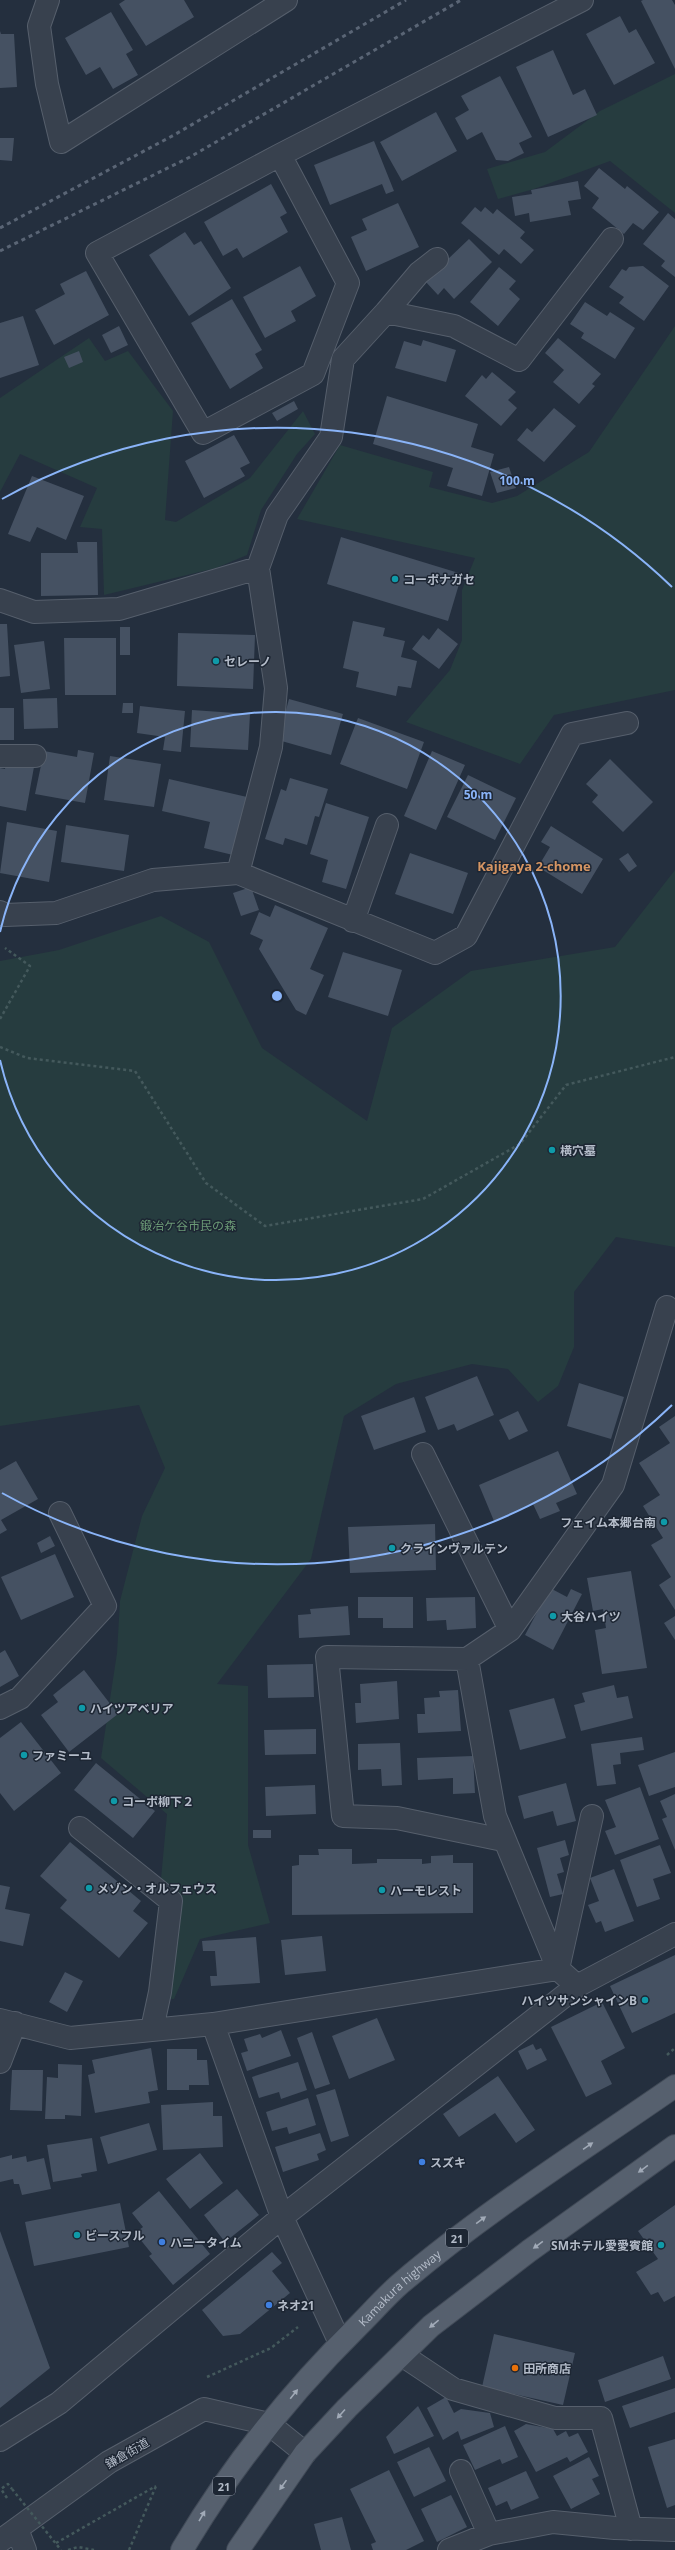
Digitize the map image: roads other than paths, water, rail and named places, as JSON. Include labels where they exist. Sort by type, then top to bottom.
[{"type":"main road","name":"Kamakura highway","points":[[182,2550],[205,2510],[269,2424],[312,2372],[400,2283],[479,2221],[675,2086]]},
{"type":"main road","points":[[238,2550],[306,2453],[347,2408],[432,2326],[529,2251],[675,2146]]},
{"type":"street","points":[[48,0],[39,26],[47,84],[61,142],[286,0]]},
{"type":"street","points":[[280,155],[348,283],[313,374],[203,433],[97,252],[280,155],[582,0]]},
{"type":"street","points":[[386,312],[454,326],[519,360],[612,239]]},
{"type":"street","points":[[238,873],[271,747],[276,688],[258,568],[277,515],[331,437],[343,359],[419,273],[437,259]]},
{"type":"street","points":[[0,600],[34,612],[119,609],[258,568]]},
{"type":"street","points":[[0,912],[5,915],[56,913],[153,880],[238,873],[353,921],[435,953],[466,936],[572,734],[627,723]]},
{"type":"street","points":[[0,756],[36,756]]},
{"type":"street","points":[[353,921],[387,826]]},
{"type":"street","points":[[503,1840],[397,1818],[343,1816],[327,1657],[467,1659],[510,1630],[613,1485],[667,1307]]},
{"type":"street","points":[[423,1454],[510,1630]]},
{"type":"street","points":[[0,1708],[20,1698],[105,1606],[60,1512]]},
{"type":"street","points":[[467,1659],[495,1816],[503,1840],[558,1969],[576,1986]]},
{"type":"street","points":[[558,1969],[592,1816]]},
{"type":"street","points":[[80,1828],[171,1901],[160,1992],[152,2029]]},
{"type":"street","points":[[0,2440],[59,2403],[282,2217],[576,1986],[675,1934]]},
{"type":"street","points":[[0,2062],[7,2021],[70,2038],[213,2024],[558,1969]]},
{"type":"street","points":[[213,2024],[282,2217],[340,2343]]},
{"type":"street","points":[[402,2355],[453,2389],[555,2418],[601,2418],[631,2529]]},
{"type":"street","name":"鎌倉街道","points":[[8,2535],[109,2462],[204,2409],[269,2424]]},
{"type":"street","points":[[269,2424],[306,2453]]},
{"type":"street","points":[[461,2471],[489,2534]]},
{"type":"street","points":[[449,2550],[489,2534],[553,2522],[631,2529],[675,2530]]},
{"type":"street","points":[[8,2535],[25,2550]]},
{"type":"railway","points":[[0,228],[174,135],[406,0]]},
{"type":"railway","points":[[0,251],[190,157],[461,0]]},
{"type":"place","name":"コーポナガセ","points":[[395,579]]},
{"type":"place","name":"セレーノ","points":[[216,661]]},
{"type":"place","name":"横穴墓","points":[[552,1150]]},
{"type":"place","name":"フェイム本郷台南","points":[[664,1522]]},
{"type":"place","name":"クラインヴァルテン","points":[[392,1548]]},
{"type":"place","name":"大谷ハイツ","points":[[553,1616]]},
{"type":"place","name":"ハイツアベリア","points":[[82,1708]]},
{"type":"place","name":"ファミーユ","points":[[24,1755]]},
{"type":"place","name":"コーポ柳下２","points":[[114,1801]]},
{"type":"place","name":"メゾン・オルフェウス","points":[[89,1888]]},
{"type":"place","name":"ハーモレスト","points":[[382,1890]]},
{"type":"place","name":"ハイツサンシャインB","points":[[645,2000]]},
{"type":"place","name":"スズキ","points":[[422,2162]]},
{"type":"place","name":"ビースフル","points":[[77,2235]]},
{"type":"place","name":"ハニータイム","points":[[162,2242]]},
{"type":"place","name":"SMホテル愛愛賓館","points":[[661,2245]]},
{"type":"place","name":"ネオ21","points":[[269,2305]]},
{"type":"place","name":"田所商店","points":[[515,2368]]},
{"type":"district","name":"Kajigaya 2-chome","points":[[534,866]]},
{"type":"park label","name":"鍛冶ケ谷市民の森","points":[[188,1225]]}]
